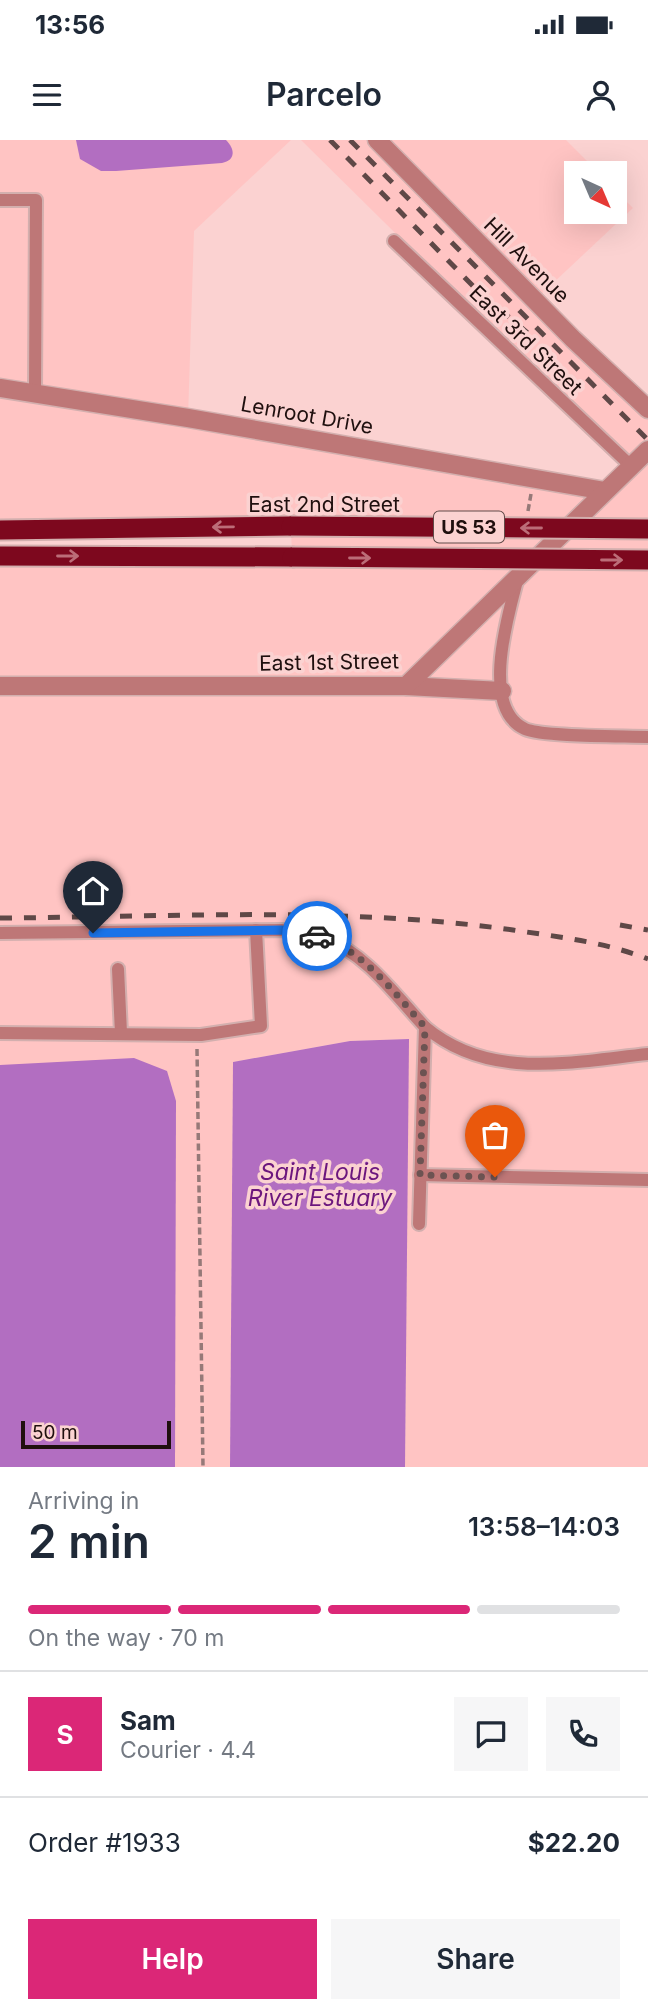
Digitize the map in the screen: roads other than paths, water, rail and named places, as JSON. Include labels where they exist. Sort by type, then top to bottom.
[{"type":"highway","name":"East 2nd Street","points":[[0,530],[291,526],[648,529]]},
{"type":"highway","name":"US 53","points":[[0,556],[648,560]]},
{"type":"street","name":"Hill Avenue","points":[[377,140],[573,339],[648,409]]},
{"type":"street","name":"Lenroot Drive","points":[[0,388],[605,491]]},
{"type":"street","name":"East 1st Street","points":[[0,685],[406,687],[648,450]]},
{"type":"street","points":[[406,687],[502,691]]},
{"type":"lane","points":[[0,200],[36,200],[35,394]]},
{"type":"lane","name":"East 3rd Street","points":[[394,241],[631,466]]},
{"type":"lane","points":[[519,577],[502,645],[502,691],[510,715],[526,729],[648,737]]},
{"type":"lane","points":[[0,1033],[196,1035],[261,1026],[256,930]]},
{"type":"lane","points":[[0,933],[256,930],[306,933],[334,942],[360,959],[425,1027],[441,1040],[474,1056],[517,1065],[648,1054]]},
{"type":"lane","points":[[118,969],[121,1033]]},
{"type":"lane","points":[[419,1224],[425,1027]]},
{"type":"lane","points":[[420,1175],[648,1180]]},
{"type":"water","points":[[76,140],[226,140],[233,154],[227,162],[222,163],[101,171],[80,159]]},
{"type":"water","name":"Saint Louis River Estuary","points":[[409,1039],[405,1467],[230,1467],[233,1062],[350,1041]]},
{"type":"water","points":[[134,1058],[167,1071],[176,1101],[175,1467],[0,1467],[0,1065]]},
{"type":"railway","points":[[330,140],[477,290],[537,341]]},
{"type":"railway","points":[[350,140],[648,440]]},
{"type":"railway","points":[[0,918],[257,915],[386,918],[513,930],[565,938],[615,948],[648,959]]},
{"type":"railway","points":[[620,925],[648,930]]}]
